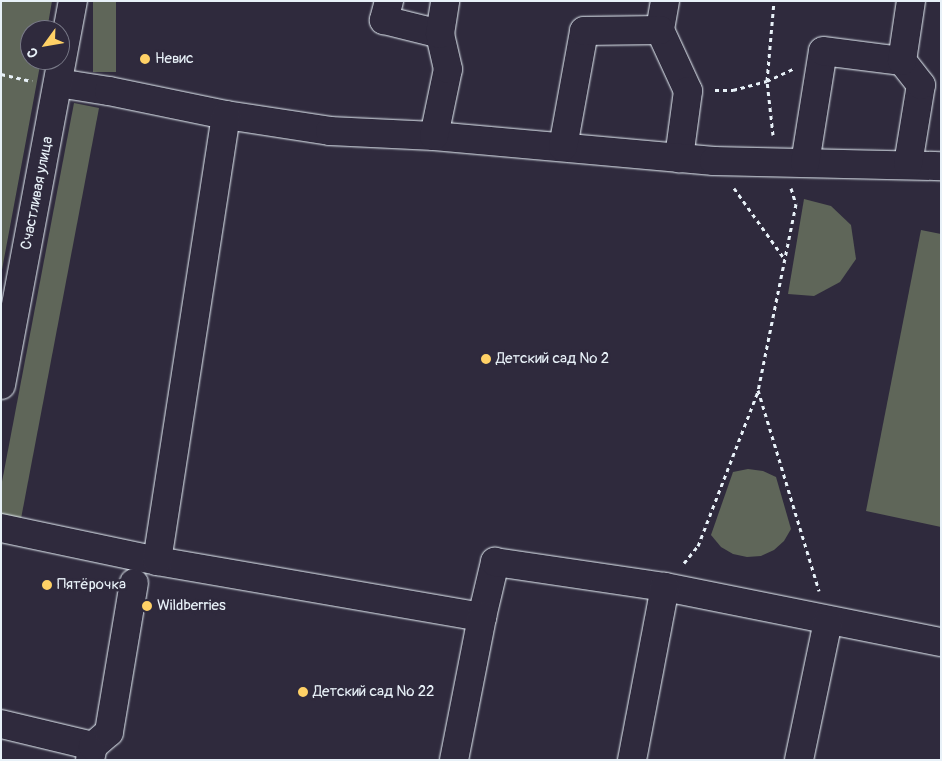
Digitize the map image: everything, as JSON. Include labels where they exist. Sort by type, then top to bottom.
[{"type":"street","name":"Счастливая улица","points":[[1,385],[73,1]]},
{"type":"street","points":[[389,1],[384,20],[440,34]]},
{"type":"street","points":[[434,136],[448,69],[440,34],[445,1]]},
{"type":"street","points":[[665,1],[660,30],[688,91],[679,158]]},
{"type":"street","points":[[902,61],[911,1]]},
{"type":"street","points":[[563,147],[584,31],[660,30]]},
{"type":"street","points":[[795,163],[823,51],[902,61],[921,85],[908,164]]},
{"type":"street","points":[[58,83],[110,91],[226,115],[330,131],[434,136],[714,161],[941,166]]},
{"type":"street","points":[[157,561],[226,115]]},
{"type":"street","points":[[1,528],[157,561],[482,617]]},
{"type":"street","points":[[454,760],[482,617],[495,562],[665,587],[941,642]]},
{"type":"street","points":[[1,724],[92,753],[109,732],[134,583]]},
{"type":"street","points":[[632,760],[665,587]]},
{"type":"street","points":[[800,760],[828,621]]},
{"type":"path","points":[[665,587],[698,546],[758,390],[796,204],[795,163],[772,132],[767,81],[774,1]]},
{"type":"path","points":[[688,91],[733,90],[767,81],[823,51]]},
{"type":"path","points":[[714,161],[785,258]]},
{"type":"path","points":[[758,390],[828,621]]},
{"type":"green space","points":[[1,1],[52,1],[49,20],[20,20],[20,70],[39,70],[1,275]]},
{"type":"green space","points":[[93,1],[116,1],[116,72],[93,72]]},
{"type":"green space","points":[[74,103],[99,108],[20,524],[1,520],[1,487]]},
{"type":"green space","points":[[804,199],[831,206],[851,225],[856,259],[840,282],[814,296],[788,294]]},
{"type":"green space","points":[[921,230],[941,234],[941,527],[866,511]]},
{"type":"green space","points":[[748,469],[763,471],[776,477],[791,529],[784,541],[774,550],[761,556],[747,557],[733,554],[721,547],[711,535],[733,472]]},
{"type":"place","name":"Невис","points":[[145,59]]},
{"type":"place","name":"Детский сад № 2","points":[[486,359]]},
{"type":"place","name":"Пятёрочка","points":[[47,585]]},
{"type":"place","name":"Wildberries","points":[[147,606]]},
{"type":"place","name":"Детский сад № 22","points":[[303,692]]}]
